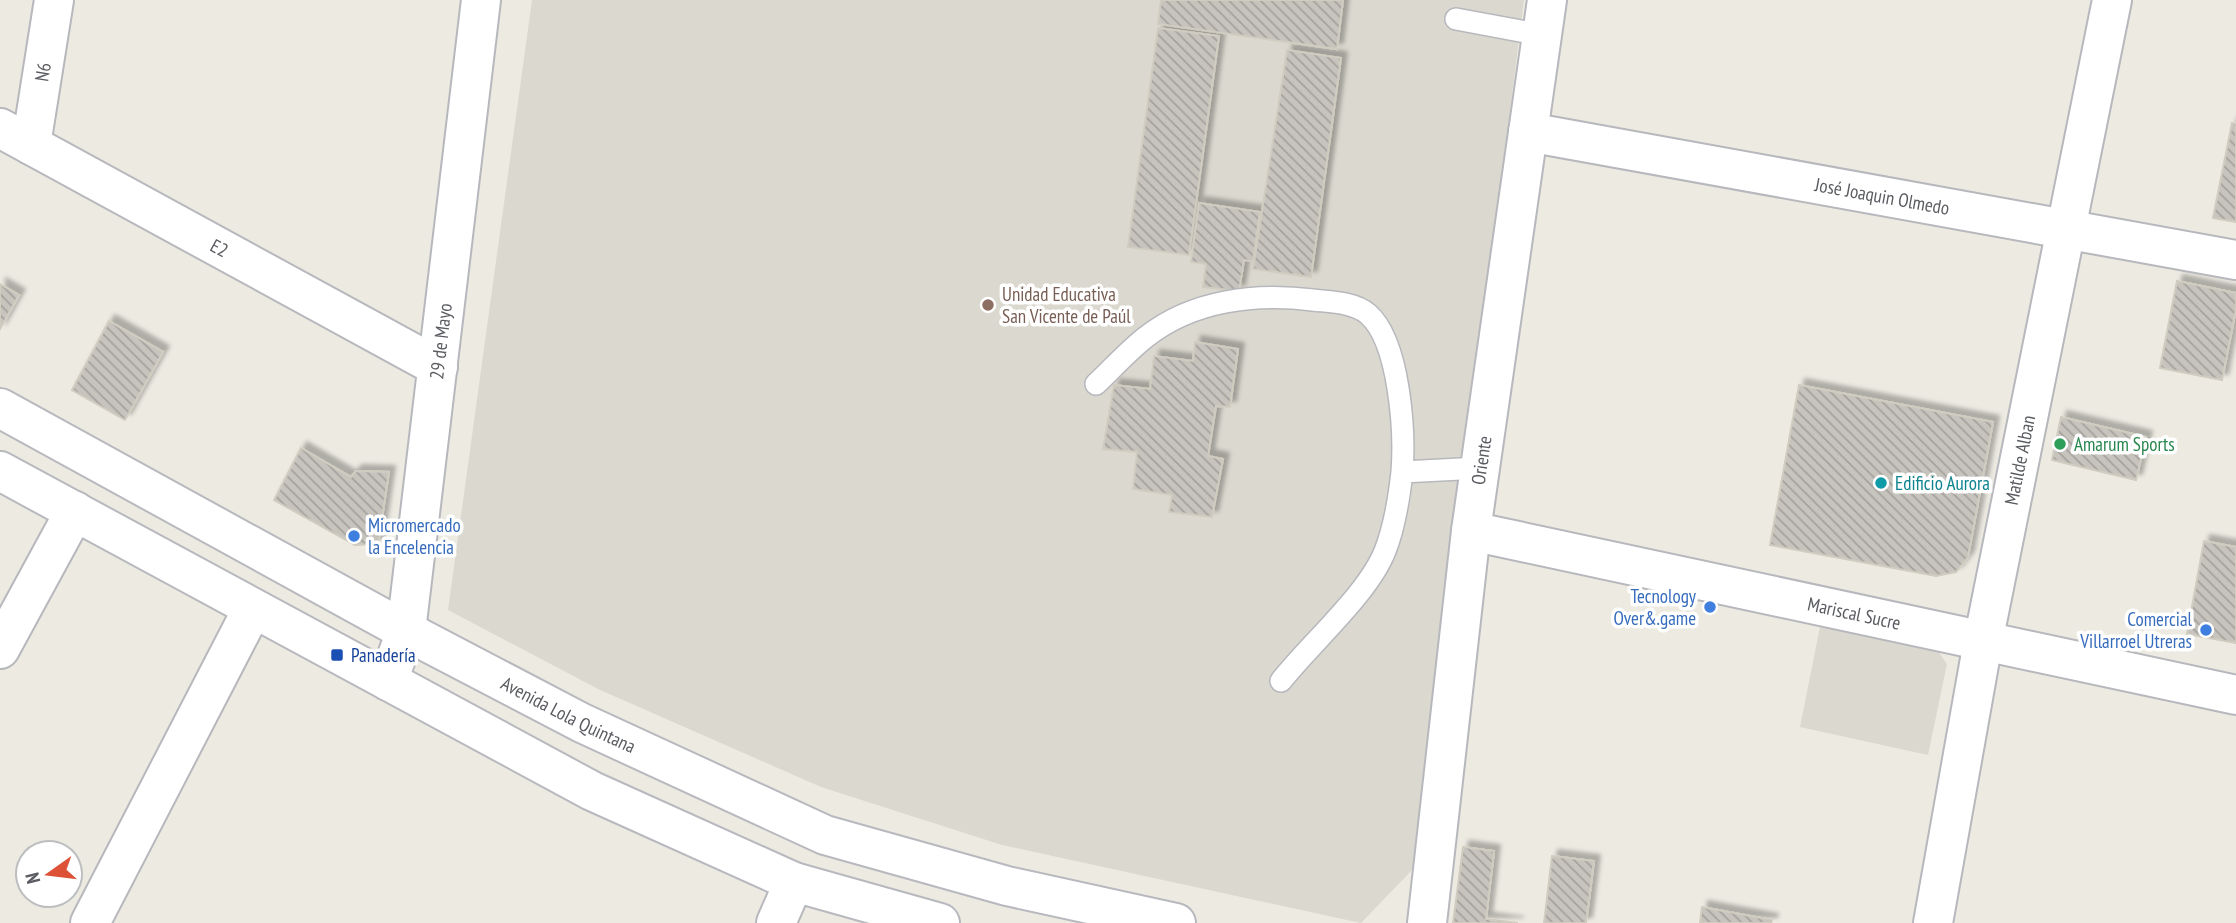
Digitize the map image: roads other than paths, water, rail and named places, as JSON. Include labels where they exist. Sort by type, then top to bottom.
[{"type":"street","name":"N6","points":[[16,136],[54,0]]},
{"type":"street","name":"29 de Mayo","points":[[388,681],[406,631],[481,0]]},
{"type":"street","name":"Matilde Alban","points":[[1933,923],[1983,642],[2112,0]]},
{"type":"street","name":"Oriente","points":[[1427,923],[1471,531],[1545,18]]},
{"type":"street","name":"José Joaquin Olmedo","points":[[1528,132],[2236,260]]},
{"type":"street","name":"E2","points":[[16,136],[438,367]]},
{"type":"street","name":"Avenida Lola Quintana","points":[[0,408],[406,631],[582,723],[825,835],[1007,886],[1176,923]]},
{"type":"street","points":[[0,471],[592,791],[794,882],[940,923]]},
{"type":"street","points":[[0,649],[75,511]]},
{"type":"street","name":"Mariscal Sucre","points":[[1471,531],[2236,695]]},
{"type":"street","points":[[90,923],[253,608]]},
{"type":"street","points":[[776,923],[794,882]]},
{"type":"lane","points":[[1457,19],[1497,29],[1545,18]]},
{"type":"lane","points":[[1096,384],[1146,336],[1181,315],[1226,301],[1283,297],[1352,306],[1370,315],[1396,373],[1402,411],[1399,501],[1385,552],[1366,584],[1281,681]]},
{"type":"lane","points":[[1402,472],[1480,468]]},
{"type":"place","name":"Unidad Educativa San Vicente de Paúl","points":[[988,305]]},
{"type":"place","name":"Amarum Sports","points":[[2060,444]]},
{"type":"place","name":"Edificio Aurora","points":[[1881,483]]},
{"type":"place","name":"Micromercado la Encelencia","points":[[354,536]]},
{"type":"place","name":"Tecnology Over&.game","points":[[1710,607]]},
{"type":"place","name":"Comercial Villarroel Utreras","points":[[2206,630]]},
{"type":"place","name":"Panadería","points":[[337,655]]}]
